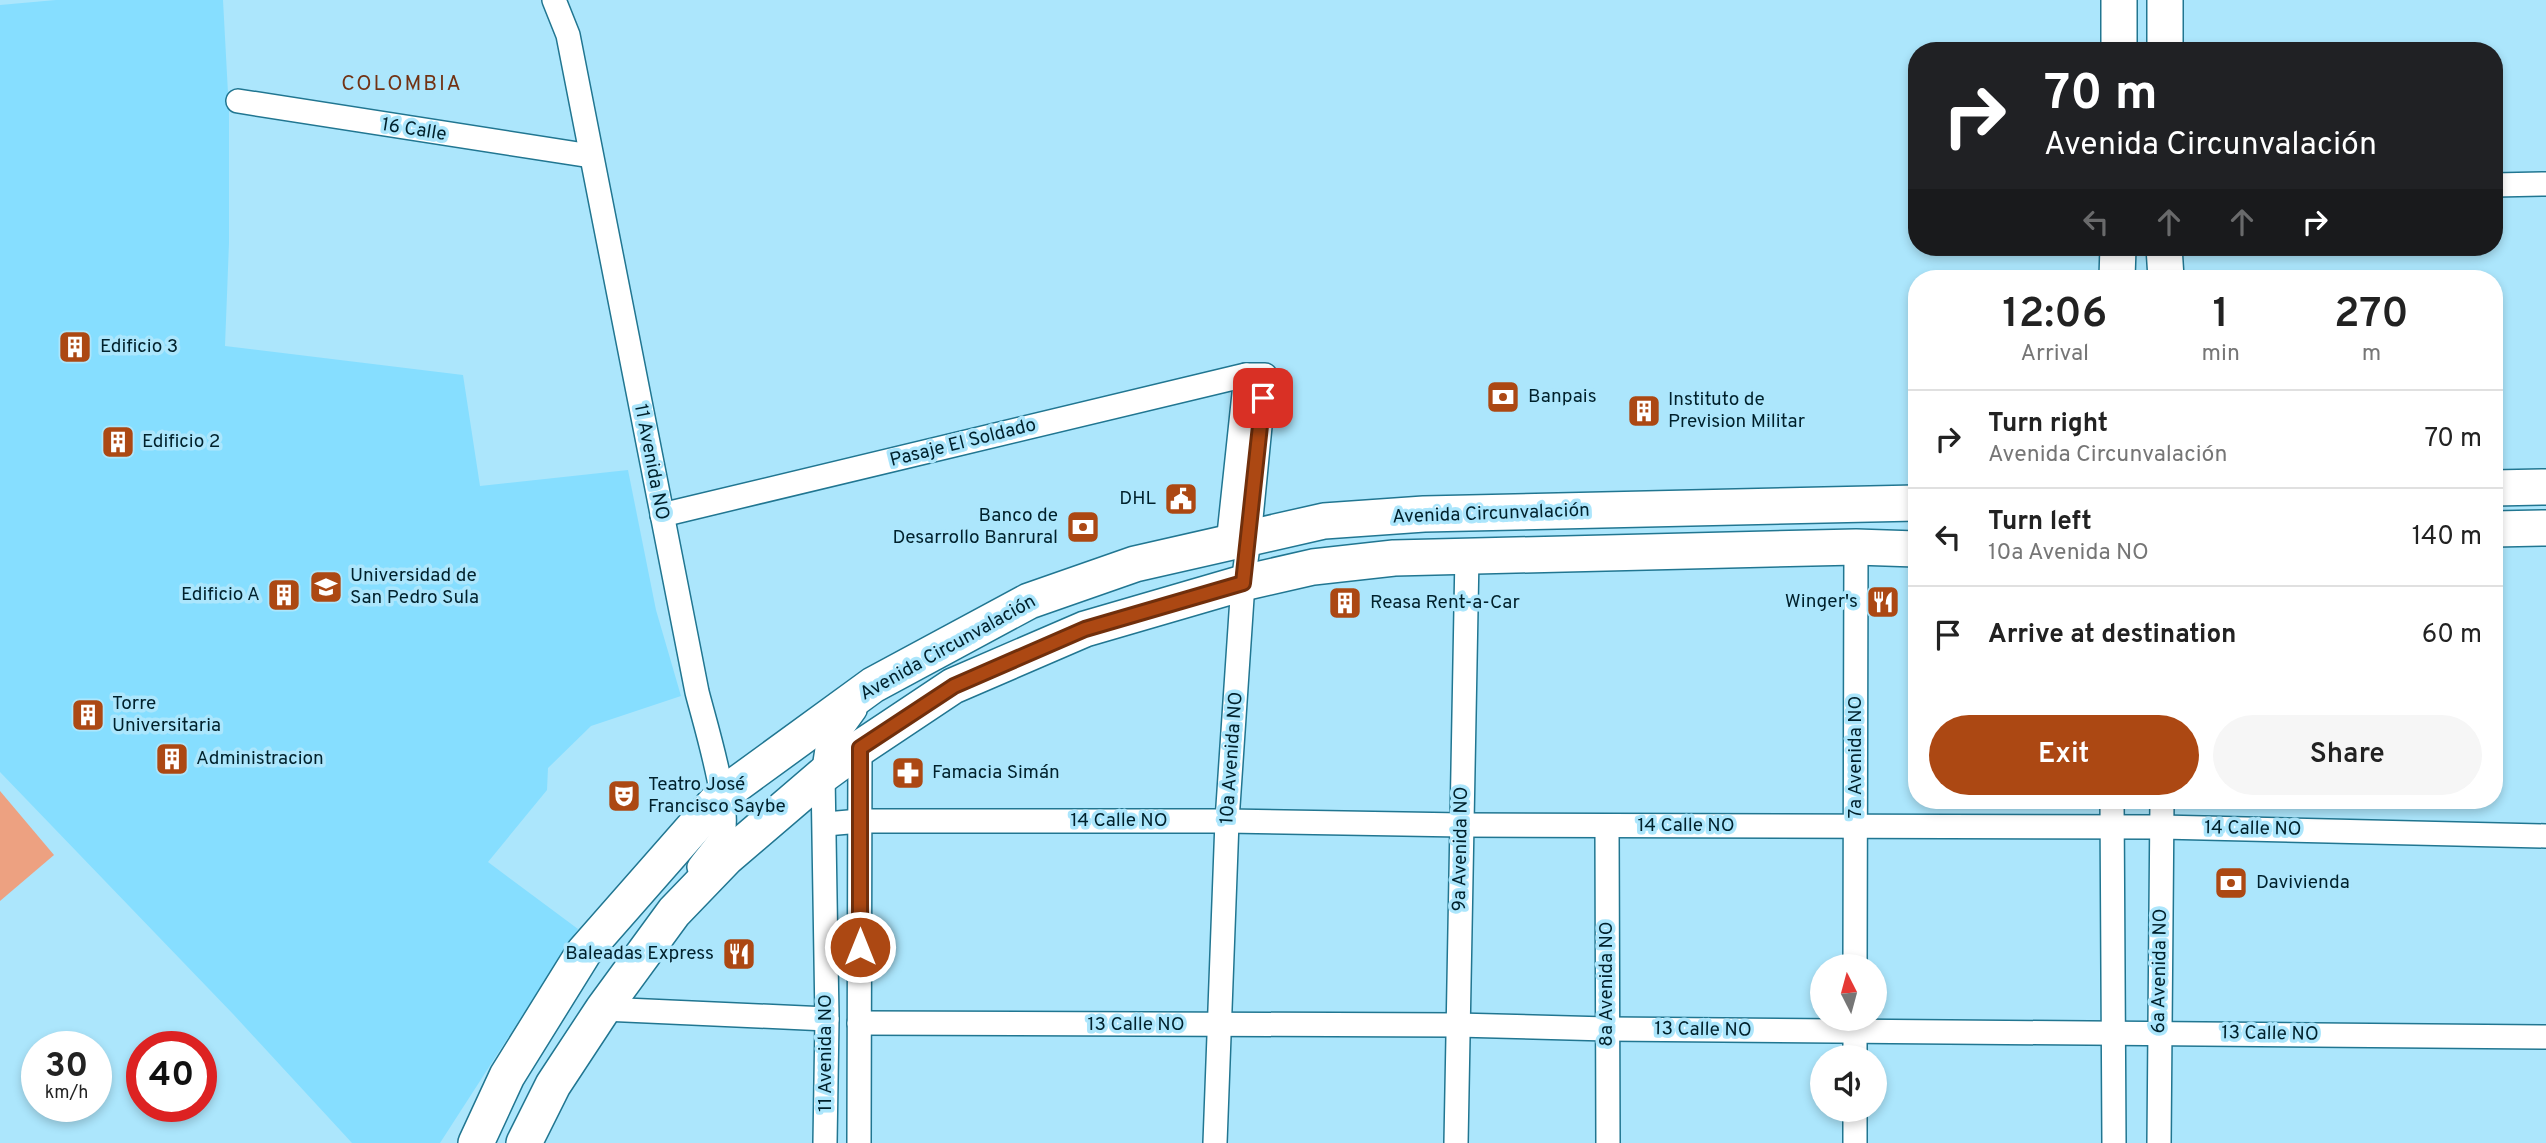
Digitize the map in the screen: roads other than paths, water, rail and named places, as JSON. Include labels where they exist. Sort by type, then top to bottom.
[{"type":"highway","points":[[2119,0],[2119,42]]},
{"type":"highway","points":[[2165,0],[2165,42]]},
{"type":"highway","points":[[2503,488],[2546,487]]},
{"type":"highway","name":"Avenida Circunvalación","points":[[476,1143],[508,1076],[584,952],[722,795],[873,685],[1029,601],[1135,564],[1324,521],[1424,514],[1908,503]]},
{"type":"highway","points":[[1467,555],[1469,544],[1480,535],[1585,532],[1610,526],[1646,510]]},
{"type":"highway","points":[[2503,528],[2546,528]]},
{"type":"highway","name":"Avenida Circunvalación","points":[[524,1143],[554,1085],[603,1009],[674,912],[726,858],[823,775],[954,686],[1073,634],[1243,583],[1313,567],[1394,558],[1856,547],[1908,549]]},
{"type":"street","name":"11 Avenida NO","points":[[554,0],[568,35],[697,692],[722,795],[723,835],[679,893],[674,912]]},
{"type":"street","name":"16 Calle","points":[[239,101],[591,156]]},
{"type":"street","points":[[2503,185],[2546,184]]},
{"type":"street","name":"Pasaje El Soldado","points":[[662,515],[1256,375]]},
{"type":"street","name":"10a Avenida NO","points":[[1215,1143],[1227,821],[1243,583],[1238,541],[1256,375]]},
{"type":"street","name":"7a Avenida NO","points":[[1855,954],[1856,547]]},
{"type":"street","name":"9a Avenida NO","points":[[1456,1143],[1467,555]]},
{"type":"street","name":"11 Avenida NO","points":[[825,1143],[826,824],[823,775],[831,743],[873,685]]},
{"type":"street","name":"11 Avenida NO","points":[[859,1143],[860,748]]},
{"type":"street","points":[[2112,809],[2113,1143]]},
{"type":"street","name":"6a Avenida NO","points":[[2159,1143],[2162,809]]},
{"type":"street","name":"14 Calle NO","points":[[826,824],[860,821],[1227,821],[1607,826],[2162,827],[2546,836]]},
{"type":"street","name":"8a Avenida NO","points":[[1607,826],[1608,1143]]},
{"type":"street","points":[[603,1009],[827,1019]]},
{"type":"street","name":"13 Calle NO","points":[[859,1023],[1457,1025],[1607,1029],[1810,1026]]},
{"type":"street","name":"13 Calle NO","points":[[1887,1026],[2112,1033],[2546,1037]]},
{"type":"street","points":[[1855,1122],[1855,1143]]},
{"type":"place","name":"Edificio 3","points":[[75,347]]},
{"type":"place","name":"Banpais","points":[[1503,397]]},
{"type":"place","name":"Instituto de Prevision Militar","points":[[1644,411]]},
{"type":"place","name":"Edificio 2","points":[[118,442]]},
{"type":"place","name":"DHL","points":[[1181,499]]},
{"type":"place","name":"Banco de Desarrollo Banrural","points":[[1083,527]]},
{"type":"place","name":"Universidad de San Pedro Sula","points":[[326,587]]},
{"type":"place","name":"Edificio A","points":[[284,595]]},
{"type":"place","name":"Winger's","points":[[1883,602]]},
{"type":"place","name":"Reasa Rent-a-Car","points":[[1345,603]]},
{"type":"place","name":"Torre Universitaria","points":[[88,715]]},
{"type":"place","name":"Administracion","points":[[172,759]]},
{"type":"place","name":"Famacia Simán","points":[[908,773]]},
{"type":"place","name":"Teatro José Francisco Saybe","points":[[624,796]]},
{"type":"place","name":"Davivienda","points":[[2231,883]]},
{"type":"place","name":"Baleadas Express","points":[[739,954]]},
{"type":"district","name":"COLOMBIA","points":[[402,84]]}]
